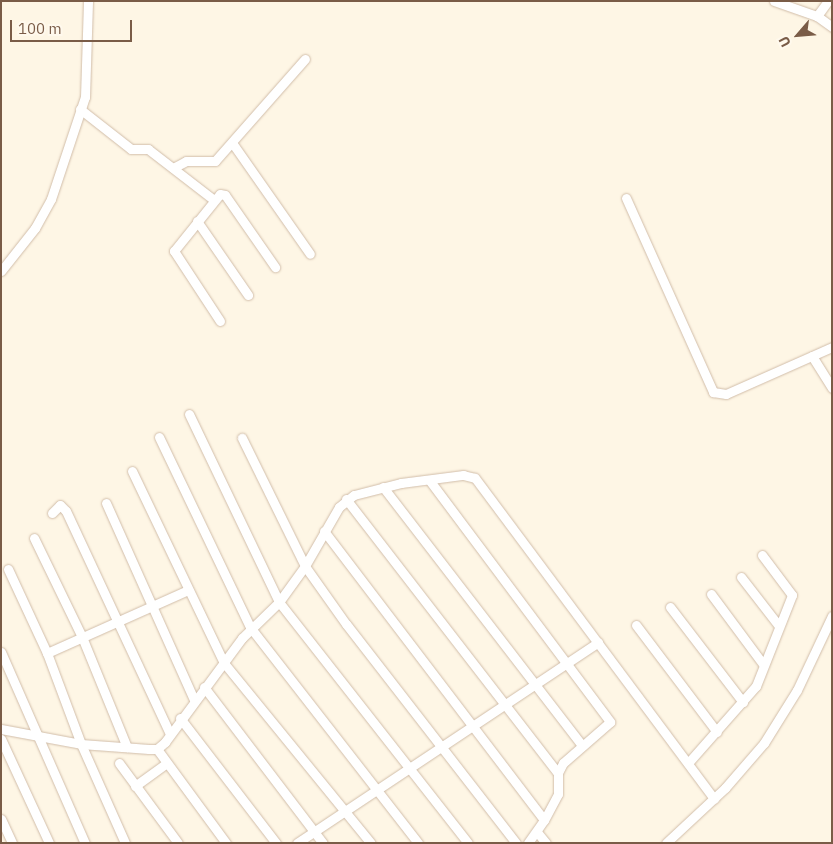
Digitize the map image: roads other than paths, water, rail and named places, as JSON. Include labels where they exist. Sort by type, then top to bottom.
[{"type":"street","points":[[1,271],[42,216],[80,109],[88,84],[88,1]]},
{"type":"street","points":[[817,16],[828,1]]},
{"type":"street","points":[[781,2],[817,16],[832,27]]},
{"type":"street","points":[[173,168],[186,161],[215,161],[233,144],[305,59]]},
{"type":"street","points":[[80,109],[131,149],[148,149],[214,200]]},
{"type":"street","points":[[233,144],[310,254]]},
{"type":"street","points":[[220,321],[174,251],[214,200],[222,193],[275,266]]},
{"type":"street","points":[[626,198],[713,392],[726,394],[832,348]]},
{"type":"street","points":[[197,221],[248,295]]},
{"type":"street","points":[[812,356],[832,388]]},
{"type":"street","points":[[189,414],[279,602],[468,843]]},
{"type":"street","points":[[159,437],[250,627],[418,843]]},
{"type":"street","points":[[242,438],[305,566],[516,843]]},
{"type":"street","points":[[132,471],[224,663],[346,811],[370,843]]},
{"type":"street","points":[[156,749],[170,734],[180,718],[250,627],[279,602],[305,566],[324,531],[346,499],[383,488],[430,482],[468,474],[475,478],[714,799]]},
{"type":"street","points":[[430,482],[610,722],[563,763],[558,773],[558,794],[537,832],[528,843]]},
{"type":"street","points":[[383,488],[582,745]]},
{"type":"street","points":[[346,499],[503,706],[558,773]]},
{"type":"street","points":[[106,503],[194,700]]},
{"type":"street","points":[[52,513],[58,506],[63,506],[119,620],[170,734]]},
{"type":"street","points":[[324,531],[544,820]]},
{"type":"street","points":[[34,538],[82,637],[126,747]]},
{"type":"street","points":[[688,763],[756,686],[763,664],[792,595],[762,555]]},
{"type":"street","points":[[8,569],[47,653],[81,744],[125,841]]},
{"type":"street","points":[[741,577],[779,626]]},
{"type":"street","points":[[47,653],[188,590]]},
{"type":"street","points":[[711,594],[763,664]]},
{"type":"street","points":[[670,607],[743,702]]},
{"type":"street","points":[[666,843],[714,799],[747,764],[776,725],[797,690],[832,616]]},
{"type":"street","points":[[636,625],[717,732]]},
{"type":"street","points":[[297,843],[598,642]]},
{"type":"street","points":[[1,652],[85,843]]},
{"type":"street","points":[[204,687],[323,843]]},
{"type":"street","points":[[180,718],[276,843]]},
{"type":"street","points":[[1,729],[37,734],[81,744],[156,749],[226,843]]},
{"type":"street","points":[[1,739],[49,843]]},
{"type":"street","points":[[119,763],[178,843]]},
{"type":"street","points":[[135,786],[167,763]]},
{"type":"street","points":[[1,819],[12,843]]},
{"type":"street","points":[[537,832],[546,843]]}]
